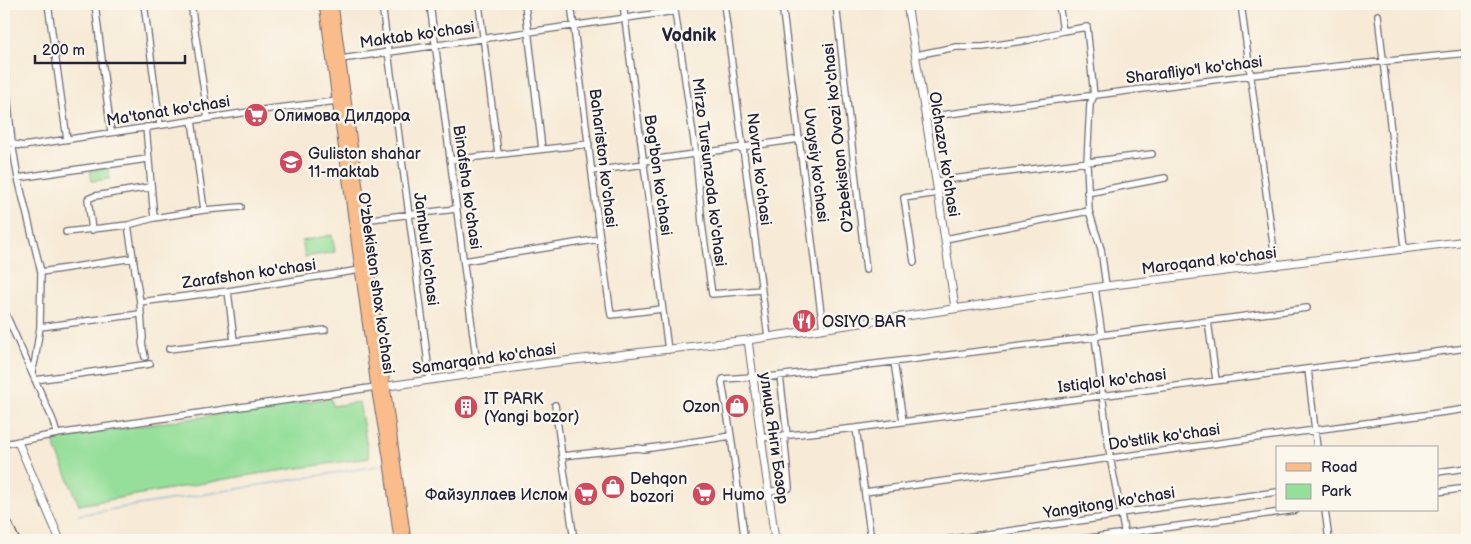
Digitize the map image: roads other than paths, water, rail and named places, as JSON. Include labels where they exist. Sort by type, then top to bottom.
[{"type":"main road","name":"O'zbekiston shox ko'chasi","points":[[324,4],[360,270],[380,387]]},
{"type":"main road","name":"O'zbekiston shox ko'chasi","points":[[334,4],[362,220],[380,387]]},
{"type":"main road","points":[[380,387],[406,540]]},
{"type":"main road","points":[[394,475],[399,540]]},
{"type":"street","points":[[48,4],[67,139]]},
{"type":"street","points":[[95,4],[111,132]]},
{"type":"street","points":[[144,4],[160,125]]},
{"type":"street","points":[[191,4],[208,118]]},
{"type":"street","name":"Jambul ko'chasi","points":[[382,4],[430,379]]},
{"type":"street","name":"Binafsha ko'chasi","points":[[430,4],[478,373]]},
{"type":"street","points":[[479,4],[498,154]]},
{"type":"street","points":[[525,4],[542,149]]},
{"type":"street","name":"Bahariston ko'chasi","points":[[571,4],[611,315],[662,309]]},
{"type":"street","name":"Bog'bon ko'chasi","points":[[623,4],[636,116],[644,163],[668,350]]},
{"type":"street","name":"Mirzo Tursunzoda ko'chasi","points":[[674,4],[696,155],[702,224],[712,294],[761,290]]},
{"type":"street","name":"Navruz ko'chasi","points":[[724,4],[768,337]]},
{"type":"street","name":"Uvaysiy ko'chasi","points":[[782,4],[823,329]]},
{"type":"street","name":"O'zbekiston Ovozi ko'chasi","points":[[836,4],[866,270]]},
{"type":"street","name":"Olchazor ko'chasi","points":[[907,4],[955,308]]},
{"type":"street","points":[[1059,4],[1063,31]]},
{"type":"street","points":[[1242,4],[1276,266]]},
{"type":"street","name":"Maktab ko'chasi","points":[[341,59],[675,12]]},
{"type":"street","points":[[1378,15],[1404,248]]},
{"type":"street","points":[[916,55],[956,47],[983,47],[1029,40],[1087,27],[1094,96],[1090,104],[1086,163],[1087,194],[1089,212],[1101,249],[1106,286]]},
{"type":"street","name":"Sharafliyo'l ko'chasi","points":[[926,117],[1252,75],[1467,53]]},
{"type":"street","points":[[4,63],[12,143],[18,178],[41,272],[40,328],[32,372]]},
{"type":"street","name":"Ma'tonat ko'chasi","points":[[4,142],[22,146],[269,108],[337,101]]},
{"type":"street","points":[[192,120],[204,210]]},
{"type":"street","points":[[146,127],[147,159],[154,218]]},
{"type":"street","points":[[592,171],[800,139]]},
{"type":"street","points":[[450,160],[589,144]]},
{"type":"street","points":[[936,181],[1152,154]]},
{"type":"street","points":[[18,178],[147,159]]},
{"type":"street","points":[[1087,194],[1165,178]]},
{"type":"street","points":[[92,230],[88,199],[150,186]]},
{"type":"street","points":[[914,262],[904,198],[938,192]]},
{"type":"street","points":[[66,232],[92,230],[204,210],[241,207]]},
{"type":"street","points":[[362,220],[456,209]]},
{"type":"street","points":[[945,239],[1089,212]]},
{"type":"street","points":[[128,224],[140,302],[145,357]]},
{"type":"street","points":[[464,261],[600,239]]},
{"type":"street","name":"Maroqand ko'chasi","points":[[955,308],[1106,286],[1467,241]]},
{"type":"street","points":[[41,272],[133,258]]},
{"type":"street","name":"Zarafshon ko'chasi","points":[[140,302],[228,291],[360,270]]},
{"type":"street","points":[[1095,288],[1102,335]]},
{"type":"street","points":[[228,291],[234,341]]},
{"type":"street","name":"Samarqand ko'chasi","points":[[4,444],[58,434],[430,379],[548,363],[748,340],[955,308]]},
{"type":"street","points":[[744,535],[723,379],[780,376],[1095,337],[1307,308]]},
{"type":"street","points":[[4,310],[58,434]]},
{"type":"street","points":[[40,328],[140,314]]},
{"type":"street","points":[[1208,321],[1216,380]]},
{"type":"street","points":[[169,349],[325,330]]},
{"type":"street","points":[[1095,337],[1110,457],[1126,540]]},
{"type":"street","name":"улица Янги Бозор","points":[[748,340],[775,540]]},
{"type":"street","name":"Istiqlol ko'chasi","points":[[761,438],[856,428],[1467,348]]},
{"type":"street","points":[[894,362],[903,421]]},
{"type":"street","points":[[35,380],[150,364]]},
{"type":"street","points":[[1308,369],[1317,446]]},
{"type":"street","points":[[768,492],[789,488],[790,485],[780,376]]},
{"type":"street","points":[[555,405],[574,540]]},
{"type":"street","name":"Do'stlik ko'chasi","points":[[865,492],[1467,409]]},
{"type":"street","points":[[856,428],[871,540]]},
{"type":"street","points":[[562,456],[637,448],[644,449],[732,436]]},
{"type":"street","points":[[18,442],[60,540]]},
{"type":"street","points":[[1438,472],[1467,468]]},
{"type":"street","points":[[1438,492],[1467,488]]},
{"type":"street","name":"Yangitong ko'chasi","points":[[946,540],[1276,492]]},
{"type":"street","name":"Yangitong ko'chasi","points":[[1074,540],[1282,512]]},
{"type":"street","points":[[1325,512],[1329,540]]},
{"type":"waterway","points":[[78,515],[383,465]]},
{"type":"railway","points":[[4,505],[20,540]]},
{"type":"place","name":"Олимова Дилдора","points":[[256,115]]},
{"type":"place","name":"Guliston shahar 11-maktab","points":[[291,162]]},
{"type":"place","name":"OSIYO BAR","points":[[804,321]]},
{"type":"place","name":"Ozon","points":[[737,406]]},
{"type":"place","name":"IT PARK (Yangi bozor)","points":[[466,407]]},
{"type":"place","name":"Dehqon bozori","points":[[613,487]]},
{"type":"place","name":"Файзуллаев Ислом","points":[[586,494]]},
{"type":"place","name":"Humo","points":[[704,494]]},
{"type":"district","name":"Vodnik","points":[[689,35]]}]
